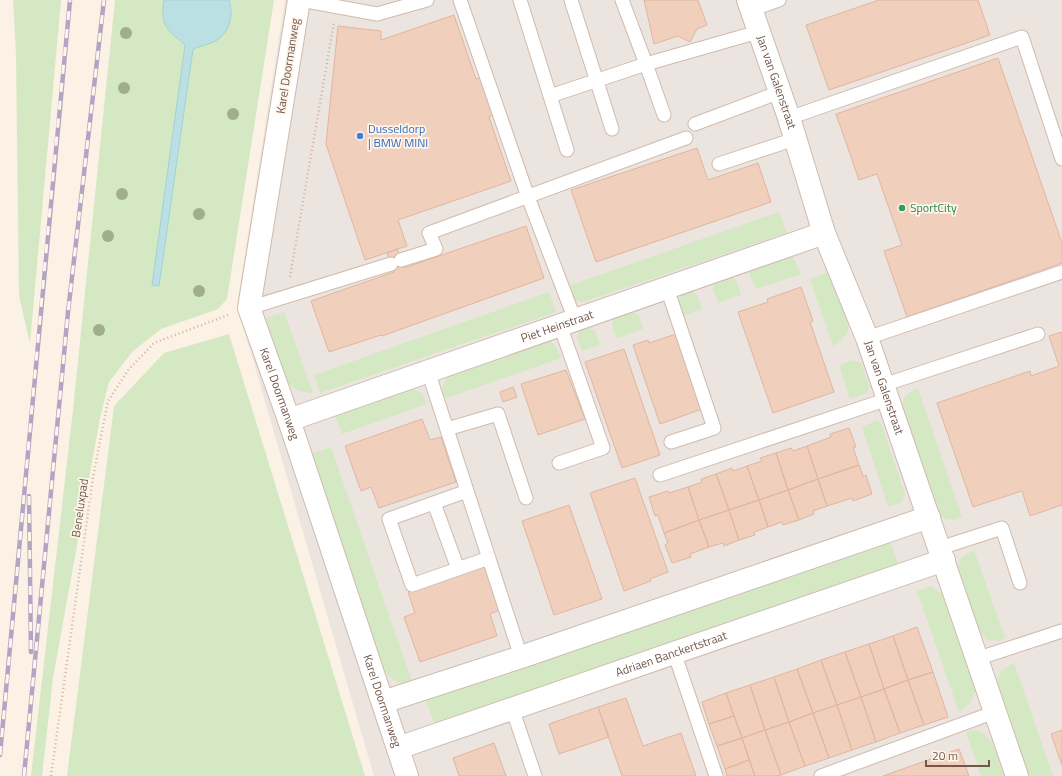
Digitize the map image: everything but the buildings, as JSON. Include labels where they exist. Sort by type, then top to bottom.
[{"type":"street","name":"Karel Doormanweg","points":[[300,0],[241,310],[290,420],[407,776]]},
{"type":"street","name":"Jan van Galenstraat","points":[[749,5],[792,128],[824,233],[867,338],[1017,776]]},
{"type":"street","name":"Piet Heinstraat","points":[[290,420],[824,233]]},
{"type":"street","points":[[383,702],[521,657],[929,517]]},
{"type":"street","name":"Adriaen Banckertstraat","points":[[398,748],[674,652],[942,554]]},
{"type":"lane","points":[[300,0],[337,6],[355,5],[377,14],[427,0]]},
{"type":"lane","points":[[460,0],[528,198],[568,323],[603,448],[559,463]]},
{"type":"lane","points":[[520,0],[567,150]]},
{"type":"lane","points":[[571,0],[612,129]]},
{"type":"lane","points":[[622,0],[664,116]]},
{"type":"lane","points":[[749,5],[779,0]]},
{"type":"lane","points":[[550,96],[646,64],[758,32]]},
{"type":"lane","points":[[719,164],[792,128],[1022,37],[1062,159]]},
{"type":"lane","points":[[695,124],[780,92]]},
{"type":"lane","points":[[241,310],[436,249],[429,233],[528,198],[686,138]]},
{"type":"lane","points":[[867,338],[1062,272]]},
{"type":"lane","points":[[667,288],[714,428],[671,442]]},
{"type":"lane","points":[[660,475],[1038,334]]},
{"type":"lane","points":[[428,371],[521,657]]},
{"type":"lane","points":[[447,429],[498,414],[526,498]]},
{"type":"lane","points":[[467,491],[389,519],[412,585],[488,558]]},
{"type":"lane","points":[[434,503],[458,569]]},
{"type":"lane","points":[[942,554],[1002,528],[1020,583]]},
{"type":"lane","points":[[976,659],[1062,631]]},
{"type":"lane","points":[[674,652],[716,776]]},
{"type":"lane","points":[[512,708],[535,776]]},
{"type":"lane","points":[[822,776],[996,712]]},
{"type":"path","points":[[287,296],[337,6]]},
{"type":"path","name":"Beneluxpad","points":[[51,776],[93,477],[108,401],[129,369],[154,343],[241,310]]},
{"type":"shaded area","points":[[285,0],[1062,0],[1062,776],[374,776],[237,305]]},
{"type":"green space","points":[[13,0],[61,0],[30,343],[19,296],[16,54]]},
{"type":"green space","points":[[115,0],[164,0],[163,15],[166,26],[185,45],[152,285],[159,286],[193,49],[217,40],[232,9],[229,0],[274,0],[227,299],[218,309],[161,329],[132,352],[109,382],[100,418],[53,678],[42,776],[31,776],[73,410]]},
{"type":"green space","points":[[779,212],[787,233],[583,302],[573,300],[568,286]]},
{"type":"green space","points":[[793,256],[801,274],[756,289],[749,272]]},
{"type":"green space","points":[[830,271],[849,328],[846,334],[833,346],[810,279]]},
{"type":"green space","points":[[729,276],[736,280],[741,295],[718,303],[713,289],[715,282]]},
{"type":"green space","points":[[690,291],[697,295],[702,309],[683,316],[678,302],[681,295]]},
{"type":"green space","points":[[549,292],[556,312],[320,393],[314,375]]},
{"type":"green space","points":[[631,311],[639,316],[643,329],[617,338],[612,325],[614,317]]},
{"type":"green space","points":[[284,312],[313,393],[293,388],[287,382],[276,357],[264,319]]},
{"type":"green space","points":[[588,326],[595,331],[600,345],[582,351],[577,338],[579,330]]},
{"type":"green space","points":[[229,334],[365,776],[67,776],[114,406],[164,353]]},
{"type":"green space","points":[[546,340],[554,344],[561,358],[444,399],[442,388],[446,379],[451,373]]},
{"type":"green space","points":[[853,360],[861,363],[869,387],[867,393],[850,399],[839,365]]},
{"type":"green space","points":[[918,388],[962,517],[955,520],[944,519],[936,509],[902,408],[904,398]]},
{"type":"green space","points":[[407,389],[420,392],[427,404],[342,434],[334,413]]},
{"type":"green space","points":[[877,420],[881,423],[905,494],[902,502],[888,507],[862,427]]},
{"type":"green space","points":[[331,447],[413,685],[396,681],[382,668],[311,454]]},
{"type":"green space","points":[[889,538],[899,566],[435,726],[426,700]]},
{"type":"green space","points":[[974,550],[1005,638],[999,641],[988,640],[979,631],[957,570],[961,558]]},
{"type":"green space","points":[[932,586],[942,595],[975,689],[970,703],[959,712],[917,591]]},
{"type":"green space","points":[[1014,663],[1053,776],[1028,776],[996,683],[1001,671]]},
{"type":"green space","points":[[975,729],[988,737],[992,743],[998,755],[1004,776],[981,776],[966,732]]},
{"type":"water","points":[[164,0],[229,0],[231,16],[228,27],[217,40],[193,49],[159,286],[152,285],[185,45],[169,31],[166,26],[163,16]]},
{"type":"railway","points":[[0,755],[70,0]]},
{"type":"railway","points":[[24,776],[68,312],[104,0]]},
{"type":"railway","points":[[29,496],[31,652]]},
{"type":"place","name":"Dusseldorp | BMW MINI","points":[[360,136]]},
{"type":"place","name":"SportCity","points":[[902,208]]}]
